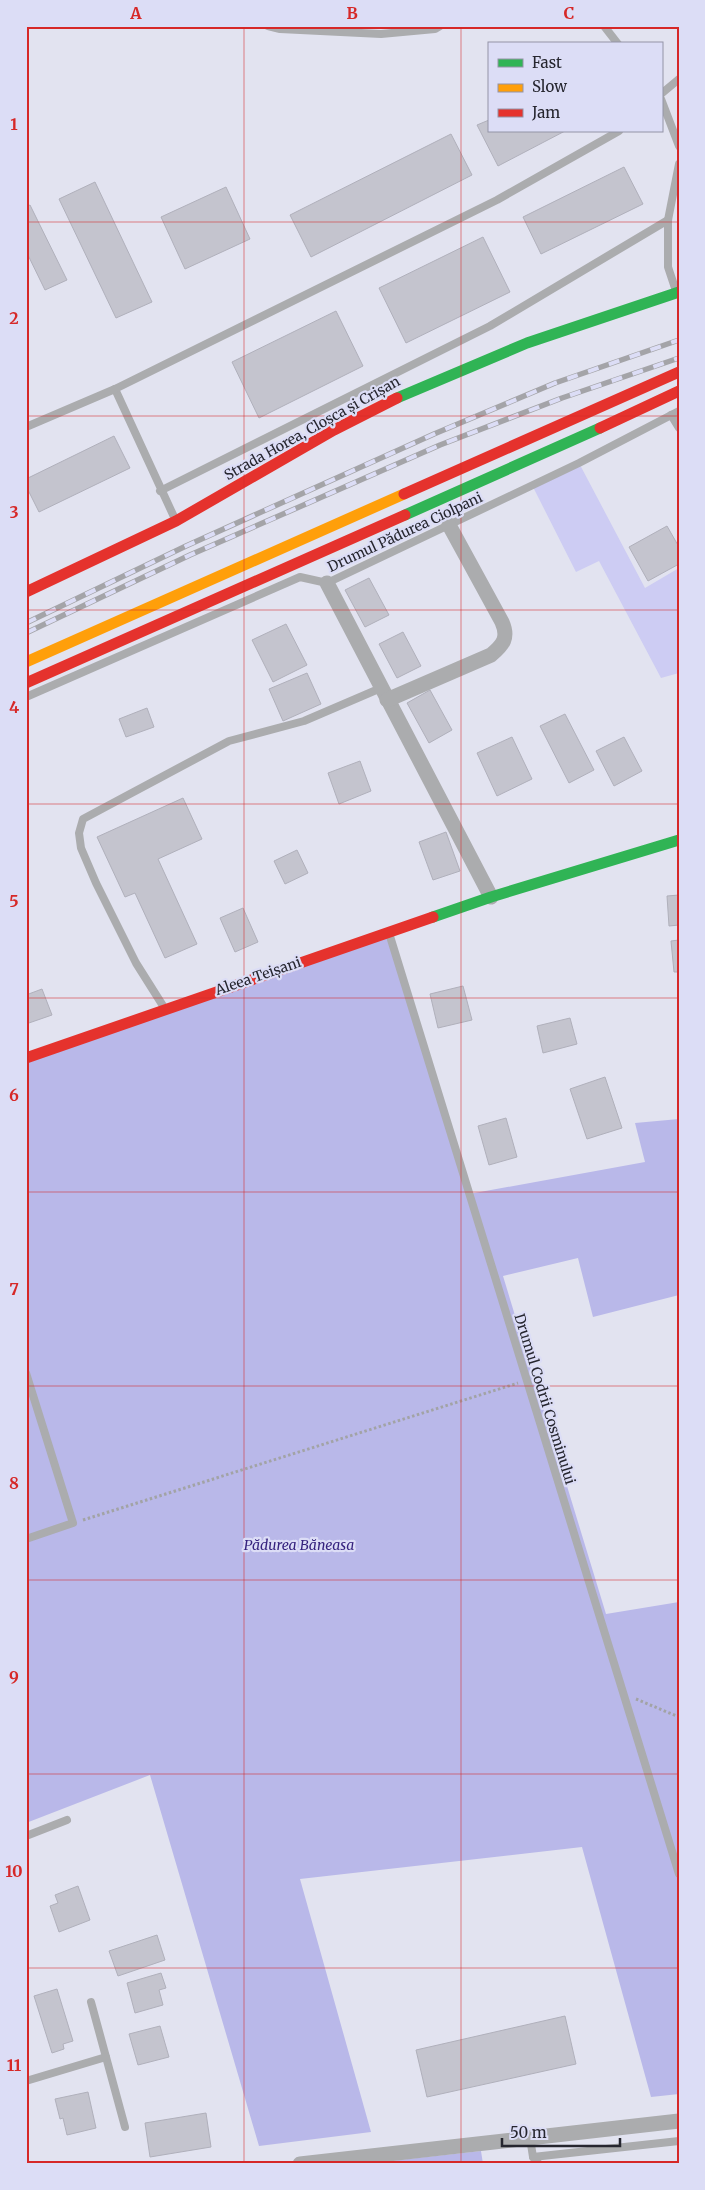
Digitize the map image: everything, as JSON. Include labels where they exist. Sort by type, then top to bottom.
[{"type":"main road","name":"Strada Horea, Cloșca și Crișan","points":[[26,592],[176,521],[334,430],[420,387],[527,343],[678,292]]},
{"type":"main road","points":[[26,662],[679,372]]},
{"type":"main road","points":[[26,683],[616,421],[679,391]]},
{"type":"main road","name":"Aleea Teișani","points":[[26,1058],[85,1040],[165,1009],[491,897],[679,840]]},
{"type":"street","points":[[384,694],[492,655],[504,645],[506,632],[502,622],[449,525]]},
{"type":"street","points":[[327,583],[491,897]]},
{"type":"street","points":[[300,2164],[679,2121]]},
{"type":"lane","points":[[268,26],[280,29],[381,34],[435,29],[440,26]]},
{"type":"lane","points":[[604,26],[616,42]]},
{"type":"lane","points":[[662,93],[679,79]]},
{"type":"lane","points":[[662,101],[679,146]]},
{"type":"lane","points":[[26,427],[115,389],[497,200],[618,132]]},
{"type":"lane","points":[[678,292],[668,267],[668,220],[679,164]]},
{"type":"lane","points":[[160,491],[490,326],[668,220]]},
{"type":"lane","points":[[115,389],[160,491],[176,521]]},
{"type":"lane","points":[[675,413],[679,428]]},
{"type":"lane","name":"Drumul Pădurea Ciolpani","points":[[26,697],[300,576],[327,583],[579,463],[675,413]]},
{"type":"lane","points":[[165,1009],[136,963],[96,883],[81,848],[78,833],[83,819],[229,741],[304,721],[384,694]]},
{"type":"lane","name":"Drumul Codrii Cosminului","points":[[388,932],[679,1874]]},
{"type":"lane","points":[[26,1373],[73,1523],[26,1539]]},
{"type":"lane","points":[[26,1836],[67,1820]]},
{"type":"lane","points":[[91,2002],[124,2128]]},
{"type":"lane","points":[[26,2081],[106,2057]]},
{"type":"lane","points":[[530,2138],[534,2162],[679,2141]]},
{"type":"path","points":[[73,1523],[526,1381]]},
{"type":"path","points":[[623,1694],[679,1717]]},
{"type":"shaded area","points":[[579,463],[645,588],[679,568],[679,673],[661,678],[599,561],[576,572],[532,485]]},
{"type":"green space","name":"Pădurea Băneasa","points":[[388,932],[469,1194],[645,1162],[635,1123],[679,1119],[679,1295],[593,1317],[578,1258],[503,1276],[606,1614],[679,1602],[679,2094],[651,2097],[582,1847],[300,1879],[371,2132],[259,2146],[150,1775],[26,1823],[26,1058]]},
{"type":"green space","points":[[481,2151],[483,2164],[362,2164]]},
{"type":"building","points":[[488,120],[488,132],[563,132],[498,166],[477,125]]},
{"type":"building","points":[[451,134],[472,175],[311,257],[290,215]]},
{"type":"building","points":[[624,167],[643,204],[541,254],[523,217]]},
{"type":"building","points":[[95,182],[152,302],[116,318],[59,199]]},
{"type":"building","points":[[226,187],[250,239],[185,269],[161,217]]},
{"type":"building","points":[[30,205],[67,280],[45,290],[26,251],[26,207]]},
{"type":"building","points":[[483,237],[510,292],[406,343],[379,288]]},
{"type":"building","points":[[336,311],[363,366],[259,418],[232,362]]},
{"type":"building","points":[[114,436],[130,468],[39,512],[26,486],[26,479]]},
{"type":"building","points":[[667,526],[679,547],[679,564],[648,581],[629,547]]},
{"type":"building","points":[[369,578],[389,615],[365,627],[345,590]]},
{"type":"building","points":[[286,624],[307,665],[273,682],[252,640]]},
{"type":"building","points":[[403,632],[421,666],[397,678],[379,644]]},
{"type":"building","points":[[307,673],[321,704],[283,721],[269,689]]},
{"type":"building","points":[[430,690],[452,730],[429,743],[407,703]]},
{"type":"building","points":[[147,708],[154,727],[126,737],[119,719]]},
{"type":"building","points":[[565,714],[594,770],[569,783],[540,726]]},
{"type":"building","points":[[512,737],[532,779],[497,796],[477,753]]},
{"type":"building","points":[[624,737],[642,771],[614,786],[596,751]]},
{"type":"building","points":[[360,761],[371,791],[339,804],[328,773]]},
{"type":"building","points":[[183,798],[202,839],[158,859],[197,944],[165,958],[135,893],[125,897],[97,837]]},
{"type":"building","points":[[446,832],[460,871],[433,880],[419,842]]},
{"type":"building","points":[[297,850],[308,873],[285,884],[274,861]]},
{"type":"building","points":[[679,895],[679,925],[669,926],[667,896]]},
{"type":"building","points":[[243,908],[258,942],[235,952],[220,918]]},
{"type":"building","points":[[679,940],[679,972],[674,972],[671,941]]},
{"type":"building","points":[[463,986],[472,1020],[438,1028],[430,994]]},
{"type":"building","points":[[42,989],[52,1015],[26,1024],[26,995]]},
{"type":"building","points":[[570,1018],[577,1044],[543,1053],[537,1026]]},
{"type":"building","points":[[605,1077],[622,1128],[587,1139],[570,1089]]},
{"type":"building","points":[[506,1118],[517,1157],[489,1165],[478,1126]]},
{"type":"building","points":[[78,1886],[90,1920],[59,1932],[50,1906],[58,1903],[55,1895]]},
{"type":"building","points":[[157,1935],[165,1960],[118,1976],[109,1951]]},
{"type":"building","points":[[161,1973],[166,1988],[159,1990],[163,2005],[135,2013],[127,1983]]},
{"type":"building","points":[[57,1989],[73,2041],[63,2044],[64,2049],[52,2053],[34,1996]]},
{"type":"building","points":[[565,2016],[576,2064],[427,2097],[416,2050]]},
{"type":"building","points":[[160,2026],[169,2057],[138,2065],[129,2034]]},
{"type":"building","points":[[88,2092],[96,2128],[67,2135],[63,2118],[60,2119],[55,2099]]},
{"type":"building","points":[[206,2113],[211,2147],[150,2157],[145,2123]]},
{"type":"railway","points":[[26,623],[186,546],[434,434],[555,383],[679,340]]},
{"type":"railway","points":[[26,633],[190,555],[440,445],[562,398],[679,358]]},
{"type":"traffic: fast","points":[[397,398],[527,343],[679,292]]},
{"type":"traffic: fast","points":[[405,515],[600,428]]},
{"type":"traffic: fast","points":[[433,917],[491,897],[679,840]]},
{"type":"traffic: slow","points":[[26,662],[404,494]]},
{"type":"traffic: jam","points":[[404,494],[679,372]]},
{"type":"traffic: jam","points":[[600,428],[679,391]]},
{"type":"traffic: jam","points":[[26,592],[176,521],[334,430],[397,398]]},
{"type":"traffic: jam","points":[[26,683],[405,515]]},
{"type":"traffic: jam","points":[[26,1058],[433,917]]}]
